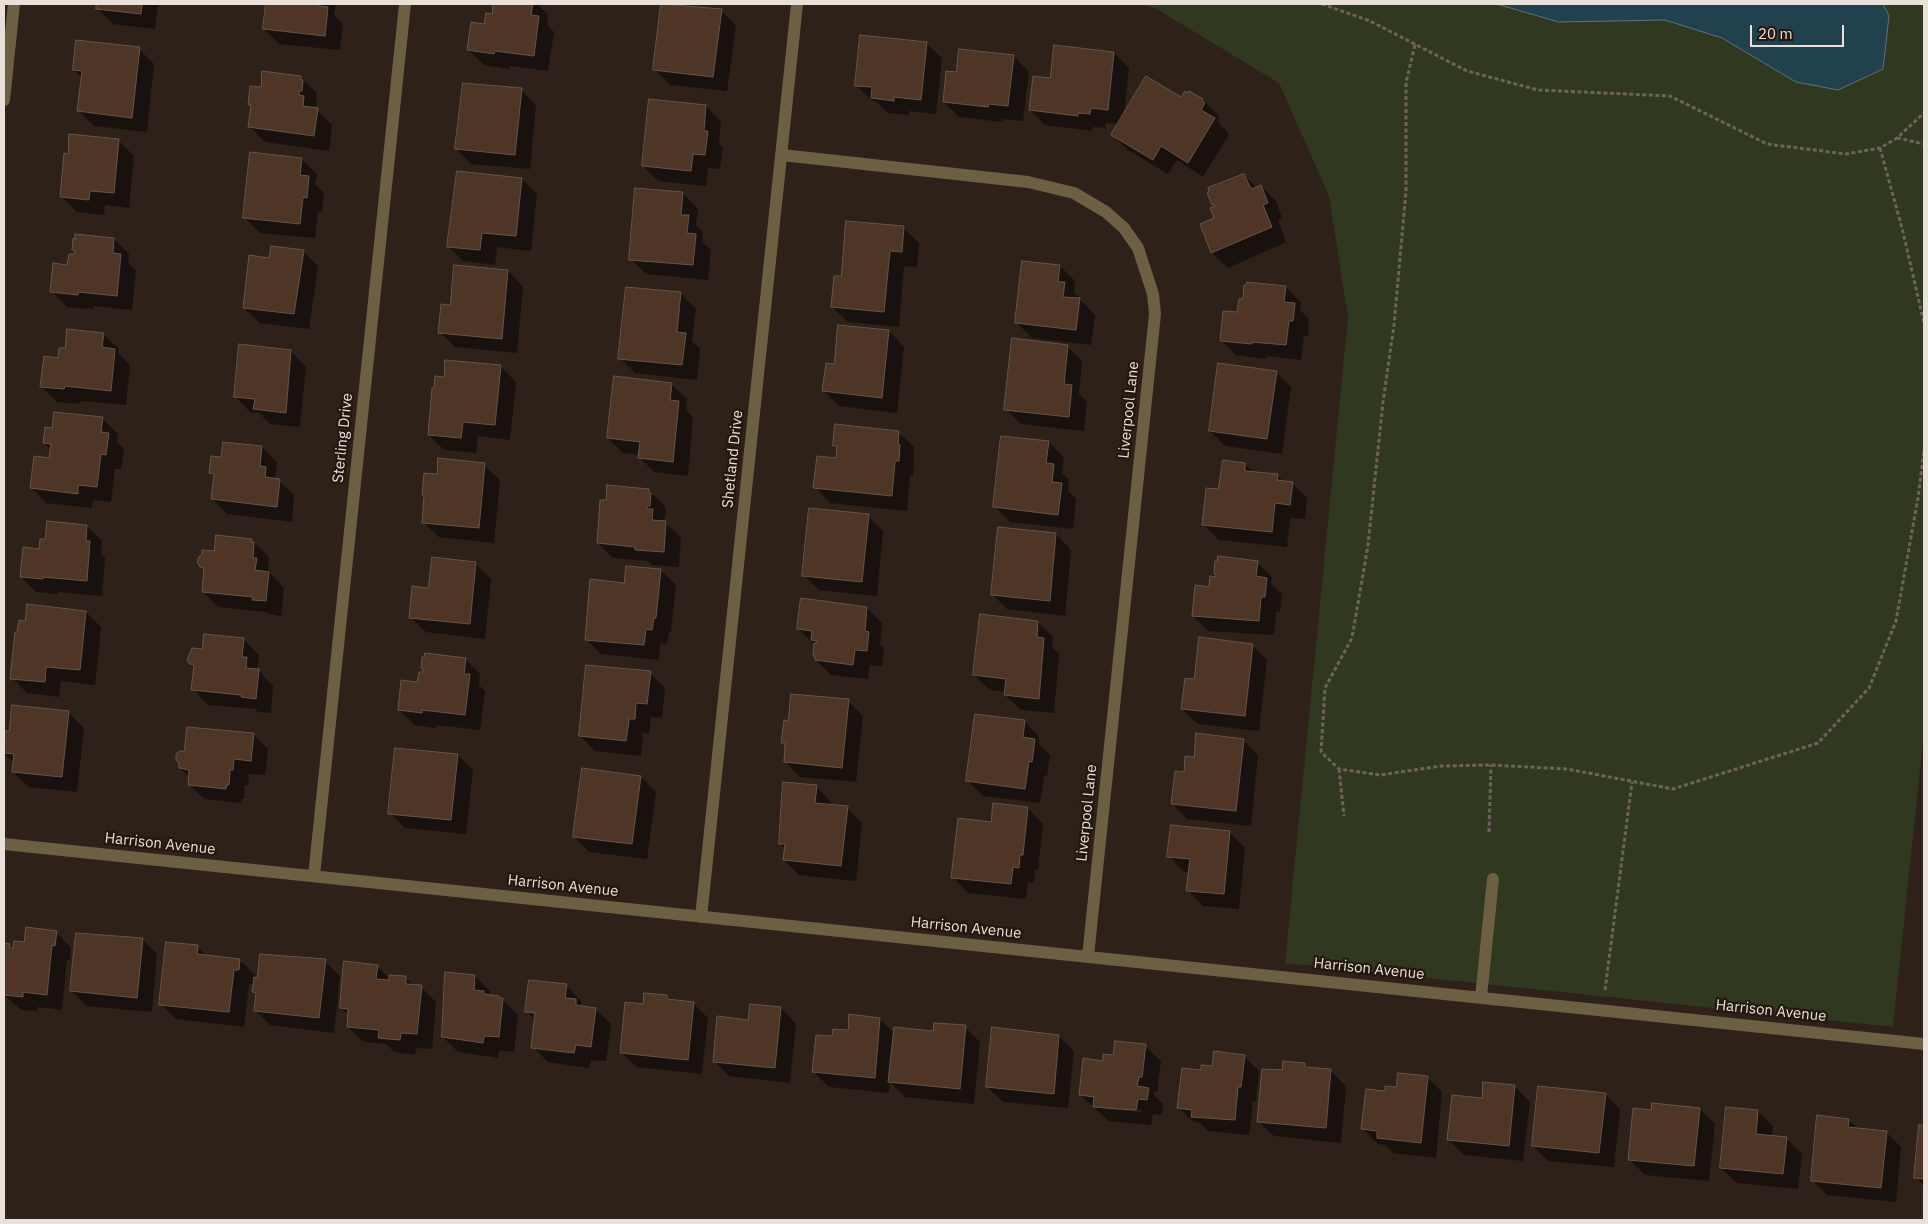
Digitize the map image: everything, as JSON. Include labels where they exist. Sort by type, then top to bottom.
[{"type":"street","points":[[4,100],[14,4]]},
{"type":"street","name":"Sterling Drive","points":[[314,876],[404,4]]},
{"type":"street","name":"Shetland Drive","points":[[702,917],[797,4]]},
{"type":"street","name":"Liverpool Lane","points":[[782,156],[1028,182],[1074,193],[1106,212],[1124,228],[1138,248],[1153,294],[1155,314],[1088,956]]},
{"type":"street","name":"Harrison Avenue","points":[[4,844],[1924,1044]]},
{"type":"street","points":[[1481,997],[1493,878]]},
{"type":"path","points":[[1322,4],[1370,21],[1467,71],[1538,90],[1670,96],[1767,144],[1846,154],[1880,148],[1897,138],[1924,113]]},
{"type":"path","points":[[1415,45],[1406,82],[1405,201],[1394,325],[1383,402],[1368,545],[1352,638],[1325,688],[1321,752],[1339,769],[1380,775],[1441,766],[1491,765],[1567,769],[1673,789],[1818,743],[1869,688],[1896,621],[1918,498],[1924,450]]},
{"type":"path","points":[[1897,138],[1924,144]]},
{"type":"path","points":[[1880,148],[1904,232],[1924,322]]},
{"type":"path","points":[[1488,832],[1491,765]]},
{"type":"path","points":[[1339,769],[1344,816]]},
{"type":"path","points":[[1604,999],[1632,782]]},
{"type":"green space","points":[[1138,4],[1924,4],[1924,732],[1893,1027],[1285,963],[1348,317],[1329,196],[1279,83],[1155,8]]},
{"type":"water","points":[[1497,4],[1883,4],[1889,16],[1883,69],[1838,90],[1796,82],[1722,38],[1665,20],[1559,22]]},
{"type":"building","points":[[97,4],[142,4],[141,14],[96,9]]},
{"type":"building","points":[[266,4],[319,4],[319,6],[328,7],[325,36],[263,29]]},
{"type":"building","points":[[493,4],[533,4],[531,15],[539,16],[534,56],[495,51],[494,54],[467,50],[471,22],[484,24],[486,13],[492,14]]},
{"type":"building","points":[[661,4],[722,9],[713,77],[653,70]]},
{"type":"building","points":[[860,35],[927,42],[921,100],[894,97],[894,101],[871,98],[872,87],[855,86]]},
{"type":"building","points":[[76,40],[140,47],[132,118],[77,111],[82,71],[73,70]]},
{"type":"building","points":[[1054,45],[1114,52],[1108,110],[1091,108],[1090,114],[1078,113],[1078,116],[1029,110],[1033,76],[1050,78]]},
{"type":"building","points":[[959,49],[1014,55],[1008,106],[989,104],[988,107],[943,102],[946,71],[956,72]]},
{"type":"building","points":[[262,71],[301,76],[301,80],[303,80],[302,91],[299,91],[299,95],[304,96],[303,106],[318,108],[314,136],[248,127],[251,105],[248,105],[250,86],[261,87]]},
{"type":"building","points":[[1146,76],[1181,97],[1185,91],[1188,93],[1189,91],[1203,99],[1202,101],[1205,103],[1201,110],[1215,118],[1188,163],[1161,146],[1153,160],[1111,135]]},
{"type":"building","points":[[463,83],[522,88],[515,155],[455,149]]},
{"type":"building","points":[[649,99],[706,105],[704,131],[708,131],[705,155],[693,154],[691,171],[642,166]]},
{"type":"building","points":[[69,134],[119,139],[114,193],[90,191],[89,200],[60,197],[64,153],[68,154]]},
{"type":"building","points":[[250,152],[302,158],[300,175],[309,176],[307,198],[303,197],[300,224],[243,218]]},
{"type":"building","points":[[457,171],[522,178],[516,236],[482,233],[480,250],[447,247]]},
{"type":"building","points":[[1244,174],[1251,189],[1261,185],[1268,203],[1263,205],[1272,227],[1211,253],[1200,224],[1214,218],[1210,208],[1215,206],[1214,204],[1212,205],[1207,193],[1209,192],[1208,188]]},
{"type":"building","points":[[635,188],[683,192],[681,215],[689,215],[687,233],[696,234],[693,265],[629,260]]},
{"type":"building","points":[[846,221],[904,226],[902,252],[890,251],[884,312],[831,307],[834,276],[841,276]]},
{"type":"building","points":[[75,234],[114,238],[113,253],[121,254],[117,296],[78,292],[78,295],[50,292],[53,263],[67,265],[69,254],[74,254],[75,250],[72,250]]},
{"type":"building","points":[[271,246],[304,250],[294,314],[243,308],[249,255],[269,258]]},
{"type":"building","points":[[1022,261],[1060,265],[1058,282],[1065,282],[1063,297],[1080,298],[1076,330],[1015,323]]},
{"type":"building","points":[[454,265],[508,270],[502,339],[438,333],[441,304],[450,305]]},
{"type":"building","points":[[1247,282],[1286,286],[1284,302],[1295,303],[1293,321],[1289,321],[1286,345],[1220,341],[1223,311],[1237,312],[1239,299],[1243,299],[1244,285]]},
{"type":"building","points":[[626,287],[681,292],[677,332],[686,333],[682,365],[618,359]]},
{"type":"building","points":[[838,325],[889,330],[882,398],[822,391],[826,363],[834,364]]},
{"type":"building","points":[[67,329],[104,333],[102,347],[115,349],[111,391],[65,386],[64,389],[40,387],[44,356],[58,358],[59,348],[65,348]]},
{"type":"building","points":[[1012,338],[1068,345],[1064,384],[1072,385],[1069,417],[1004,410]]},
{"type":"building","points":[[239,344],[291,350],[286,413],[253,409],[255,399],[234,397]]},
{"type":"building","points":[[445,360],[501,365],[495,425],[463,422],[461,438],[428,435],[432,388],[434,388],[435,376],[444,377]]},
{"type":"building","points":[[1218,363],[1277,371],[1267,439],[1209,431]]},
{"type":"building","points":[[614,376],[672,383],[670,400],[679,401],[673,462],[638,458],[640,442],[607,438]]},
{"type":"building","points":[[54,412],[103,417],[101,432],[109,433],[106,455],[101,454],[97,487],[78,485],[78,494],[30,488],[34,456],[49,458],[51,444],[43,443],[45,427],[52,428]]},
{"type":"building","points":[[835,424],[899,431],[899,461],[895,461],[892,496],[813,488],[817,456],[836,458],[837,446],[833,446]]},
{"type":"building","points":[[1001,436],[1049,441],[1046,463],[1054,464],[1052,482],[1062,483],[1058,515],[993,507]]},
{"type":"building","points":[[223,442],[262,446],[260,466],[266,467],[265,477],[280,479],[277,507],[211,499],[214,474],[209,473],[211,456],[221,457]]},
{"type":"building","points":[[438,458],[485,463],[479,528],[422,523],[424,473],[437,474]]},
{"type":"building","points":[[1223,460],[1245,463],[1245,471],[1278,474],[1277,480],[1293,482],[1290,505],[1275,503],[1272,532],[1202,525],[1206,488],[1218,489]]},
{"type":"building","points":[[607,485],[649,489],[649,493],[651,493],[650,506],[647,506],[647,509],[653,509],[652,520],[666,521],[664,552],[635,550],[635,547],[597,543],[600,500],[606,500]]},
{"type":"building","points":[[809,508],[869,514],[862,582],[802,576]]},
{"type":"building","points":[[47,521],[87,525],[86,541],[90,541],[87,581],[20,577],[23,547],[39,549],[40,539],[45,539]]},
{"type":"building","points":[[998,527],[1056,533],[1050,601],[991,595]]},
{"type":"building","points":[[216,535],[252,539],[251,542],[254,542],[253,558],[257,558],[255,570],[269,572],[266,601],[252,600],[253,597],[202,592],[204,568],[200,567],[197,562],[202,554],[202,550],[214,551]]},
{"type":"building","points":[[1218,556],[1258,561],[1256,576],[1267,578],[1265,597],[1261,597],[1259,621],[1192,616],[1195,585],[1209,587],[1210,576],[1216,577],[1216,574],[1214,574],[1215,561],[1217,561]]},
{"type":"building","points":[[432,557],[476,562],[470,624],[409,618],[412,586],[428,588]]},
{"type":"building","points":[[626,566],[661,569],[656,618],[654,618],[652,630],[646,629],[644,645],[585,640],[590,579],[624,583]]},
{"type":"building","points":[[801,598],[867,607],[865,631],[869,632],[867,651],[855,650],[853,665],[815,660],[815,656],[813,656],[814,643],[817,643],[817,641],[811,640],[812,631],[797,629]]},
{"type":"building","points":[[27,604],[86,611],[80,670],[46,667],[45,682],[10,679],[15,632],[17,632],[19,620],[25,621]]},
{"type":"building","points":[[980,614],[1038,621],[1037,637],[1044,638],[1039,699],[1004,695],[1006,679],[973,675]]},
{"type":"building","points":[[204,634],[244,638],[242,657],[247,657],[246,668],[259,669],[256,699],[241,697],[241,695],[191,690],[194,665],[190,664],[187,660],[192,648],[202,649]]},
{"type":"building","points":[[1199,637],[1253,644],[1245,716],[1181,709],[1185,678],[1194,679]]},
{"type":"building","points":[[425,653],[466,658],[464,674],[470,674],[465,715],[422,710],[422,713],[398,710],[401,680],[417,682],[419,672],[423,672],[421,668],[422,657],[424,657]]},
{"type":"building","points":[[586,665],[651,671],[647,704],[636,703],[635,719],[627,719],[629,721],[626,741],[579,736]]},
{"type":"building","points":[[791,694],[849,699],[842,768],[784,762],[785,743],[781,743],[784,720],[788,721]]},
{"type":"building","points":[[12,705],[69,711],[62,777],[12,772],[14,754],[4,753],[5,731],[9,731]]},
{"type":"building","points":[[975,714],[1025,720],[1023,737],[1035,739],[1032,762],[1029,761],[1025,789],[966,781]]},
{"type":"building","points":[[187,727],[254,733],[251,761],[234,759],[233,770],[230,770],[229,785],[227,784],[226,789],[188,785],[189,770],[179,768],[179,763],[176,760],[176,754],[184,751]]},
{"type":"building","points":[[1196,733],[1244,739],[1236,811],[1171,804],[1175,771],[1184,772],[1185,756],[1194,757]]},
{"type":"building","points":[[395,748],[458,754],[451,820],[388,814]]},
{"type":"building","points":[[582,768],[641,776],[632,844],[573,837]]},
{"type":"building","points":[[783,782],[817,785],[815,803],[848,806],[841,866],[783,860],[785,844],[779,844]]},
{"type":"building","points":[[993,803],[1028,807],[1023,855],[1020,855],[1019,868],[1013,867],[1011,884],[951,878],[958,818],[991,822]]},
{"type":"building","points":[[1171,825],[1230,831],[1224,894],[1186,891],[1190,859],[1167,857]]},
{"type":"building","points":[[26,927],[57,931],[55,946],[52,945],[47,995],[23,992],[23,997],[4,995],[4,943],[10,944],[9,948],[13,948],[14,941],[24,942]]},
{"type":"building","points":[[76,933],[143,938],[137,998],[70,991]]},
{"type":"building","points":[[166,942],[198,945],[197,954],[240,959],[239,970],[234,970],[229,1012],[159,1005]]},
{"type":"building","points":[[260,954],[326,959],[319,1018],[254,1011],[256,993],[252,992],[254,977],[257,978]]},
{"type":"building","points":[[344,961],[378,965],[376,979],[389,980],[389,975],[406,976],[406,984],[422,985],[417,1034],[401,1033],[400,1040],[378,1038],[379,1030],[347,1027],[348,1009],[340,1008]]},
{"type":"building","points":[[445,972],[475,975],[474,990],[484,991],[484,994],[503,998],[499,1037],[484,1036],[483,1043],[442,1037]]},
{"type":"building","points":[[529,980],[567,984],[565,998],[576,999],[576,1005],[596,1008],[591,1047],[576,1045],[574,1053],[531,1048],[535,1013],[525,1012]]},
{"type":"building","points":[[644,993],[667,995],[667,999],[694,1002],[688,1060],[620,1053],[625,1002],[643,1004]]},
{"type":"building","points":[[750,1004],[781,1007],[775,1068],[713,1062],[717,1016],[748,1020]]},
{"type":"building","points":[[849,1014],[880,1018],[875,1078],[812,1072],[816,1035],[832,1036],[833,1029],[848,1030]]},
{"type":"building","points":[[934,1023],[966,1025],[960,1089],[888,1082],[894,1027],[933,1031]]},
{"type":"building","points":[[992,1027],[1059,1035],[1054,1094],[986,1087]]},
{"type":"building","points":[[1115,1041],[1146,1044],[1142,1077],[1139,1077],[1137,1086],[1149,1088],[1147,1100],[1138,1099],[1136,1110],[1093,1107],[1094,1097],[1079,1095],[1083,1058],[1103,1061],[1103,1054],[1113,1055]]},
{"type":"building","points":[[1214,1051],[1245,1055],[1241,1087],[1238,1087],[1235,1120],[1191,1117],[1192,1110],[1177,1108],[1182,1068],[1201,1070],[1201,1065],[1212,1066]]},
{"type":"building","points":[[1283,1061],[1305,1063],[1305,1067],[1331,1069],[1326,1128],[1257,1122],[1262,1069],[1282,1070]]},
{"type":"building","points":[[1398,1073],[1428,1076],[1421,1143],[1377,1138],[1377,1131],[1361,1129],[1366,1089],[1385,1091],[1385,1086],[1396,1087]]},
{"type":"building","points":[[1483,1082],[1515,1085],[1509,1146],[1447,1140],[1452,1095],[1482,1098]]},
{"type":"building","points":[[1538,1086],[1606,1093],[1599,1153],[1532,1146]]},
{"type":"building","points":[[1652,1103],[1700,1108],[1694,1166],[1628,1160],[1633,1108],[1651,1110]]},
{"type":"building","points":[[1726,1107],[1758,1110],[1756,1134],[1787,1137],[1783,1174],[1720,1168]]},
{"type":"building","points":[[1817,1115],[1849,1119],[1848,1127],[1887,1131],[1881,1188],[1811,1181]]},
{"type":"building","points":[[1919,1125],[1924,1125],[1924,1179],[1914,1178]]}]
